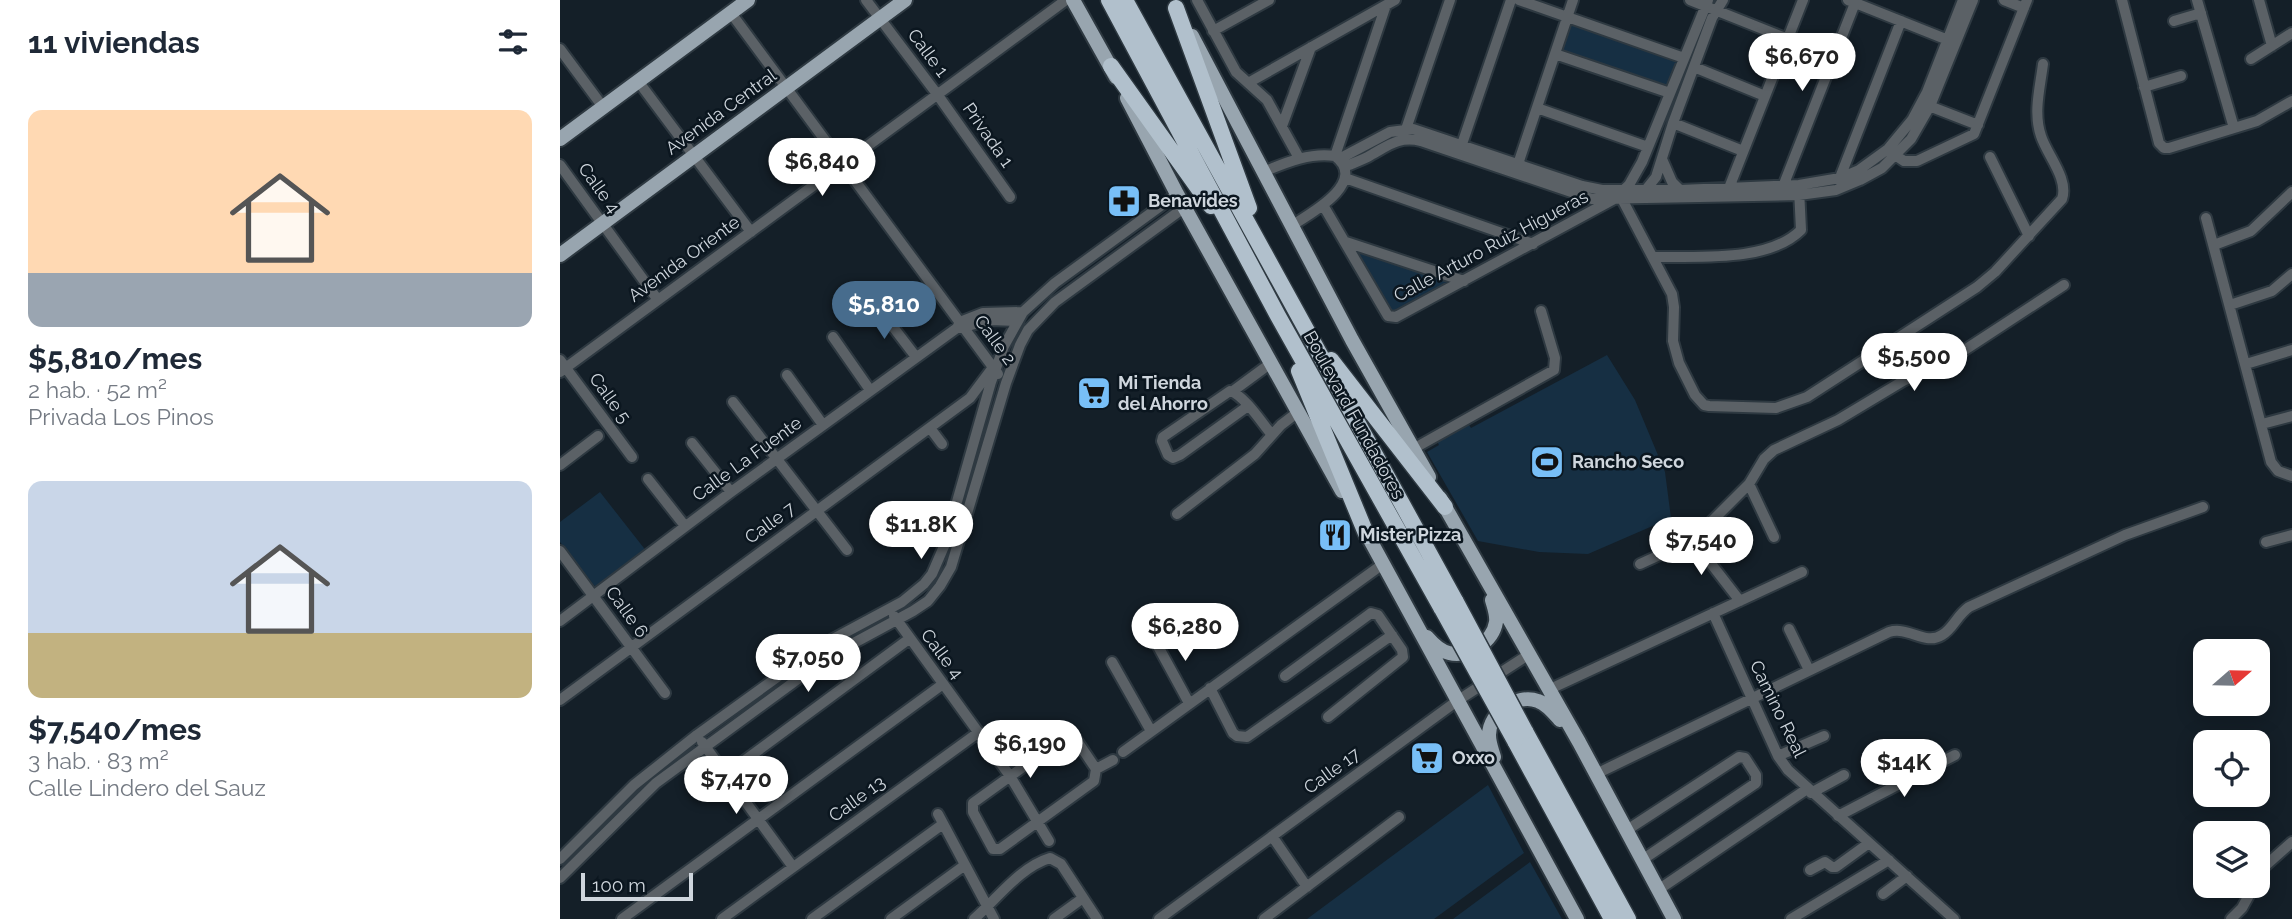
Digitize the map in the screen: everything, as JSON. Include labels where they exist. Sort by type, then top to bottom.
[{"type":"highway","name":"Boulevard Fundadores","points":[[1109,0],[1278,316],[1397,531],[1628,919]]},
{"type":"highway","name":"Boulevard Fundadores","points":[[1125,0],[1416,532],[1612,919]]},
{"type":"highway","points":[[1174,4],[1265,253]]},
{"type":"highway","points":[[1111,66],[1204,198],[1238,241]]},
{"type":"highway","points":[[1278,316],[1369,539]]},
{"type":"highway","points":[[1302,324],[1446,507]]},
{"type":"main road","points":[[560,139],[748,0]]},
{"type":"main road","name":"Avenida Central","points":[[560,255],[905,0]]},
{"type":"main road","points":[[1073,0],[1577,919]]},
{"type":"main road","points":[[1174,4],[1227,99],[1291,226],[1674,919]]},
{"type":"main road","points":[[1409,614],[1430,640],[1443,650],[1459,654],[1472,650],[1491,636],[1497,618],[1486,580]]},
{"type":"main road","points":[[1508,793],[1490,747],[1489,734],[1497,715],[1506,707],[1517,701],[1538,701],[1548,708],[1578,742]]},
{"type":"street","name":"Calle 1","points":[[866,0],[937,94]]},
{"type":"street","name":"Avenida Oriente","points":[[562,366],[659,300],[1066,0]]},
{"type":"street","points":[[1197,0],[1236,72],[1267,100],[1299,159]]},
{"type":"street","points":[[1213,31],[1269,0]]},
{"type":"street","points":[[1405,133],[1450,0]]},
{"type":"street","points":[[1460,149],[1511,0]]},
{"type":"street","points":[[1519,0],[1684,58]]},
{"type":"street","points":[[1516,169],[1573,0]]},
{"type":"street","points":[[1690,0],[1709,5],[1788,39]]},
{"type":"street","points":[[1623,197],[1637,172],[1709,5],[1723,0]]},
{"type":"street","points":[[1727,193],[1803,0]]},
{"type":"street","points":[[1952,42],[1963,0]]},
{"type":"street","points":[[1341,165],[1382,135],[1405,133],[1516,169],[1585,198],[1836,190],[1871,174],[1892,153],[1904,132],[1926,105],[1973,0]]},
{"type":"street","points":[[1892,153],[1904,161],[1917,161],[1970,137],[1978,125],[2026,4],[2004,0]]},
{"type":"street","points":[[2122,0],[2160,144],[2164,148],[2263,118],[2292,101]]},
{"type":"street","points":[[2197,0],[2234,128]]},
{"type":"street","points":[[2259,0],[2272,46]]},
{"type":"street","points":[[1781,191],[1851,1],[1952,42]]},
{"type":"street","points":[[1248,83],[1391,3]]},
{"type":"street","points":[[1291,226],[1323,205],[1341,165],[1391,3]]},
{"type":"street","points":[[1647,190],[1656,177],[1694,67],[1709,5]]},
{"type":"street","name":"Calle 2","points":[[731,13],[961,326],[1006,383]]},
{"type":"street","points":[[2174,21],[2201,13]]},
{"type":"street","points":[[1836,190],[1901,22]]},
{"type":"street","points":[[2251,60],[2292,33]]},
{"type":"street","points":[[1282,125],[1311,47]]},
{"type":"street","points":[[560,49],[603,107]]},
{"type":"street","points":[[1555,54],[1670,93]]},
{"type":"street","points":[[1623,197],[1669,289],[1674,307],[1674,348],[1689,385],[1699,401],[1709,406],[1783,407],[1807,397],[1977,287],[1995,272],[2062,199],[2064,191],[2038,126],[2043,64]]},
{"type":"street","points":[[1694,67],[1765,96]]},
{"type":"street","points":[[2144,87],[2181,76]]},
{"type":"street","points":[[638,81],[751,232]]},
{"type":"street","name":"Privada 1","points":[[937,94],[1010,197]]},
{"type":"street","points":[[1926,105],[1978,125]]},
{"type":"street","points":[[1537,108],[1648,147]]},
{"type":"street","points":[[1673,123],[1743,151]]},
{"type":"street","points":[[1799,190],[1840,178],[1892,153]]},
{"type":"street","points":[[1263,172],[1299,159],[1327,154],[1341,165],[1533,244]]},
{"type":"street","points":[[1990,157],[2029,236]]},
{"type":"street","points":[[1662,159],[1672,182],[1680,190]]},
{"type":"street","name":"Calle 4","points":[[560,165],[659,300]]},
{"type":"street","points":[[1647,190],[1727,193]]},
{"type":"street","name":"Calle Arturo Ruiz Higueras","points":[[1346,242],[1384,313],[1390,318],[1396,317],[1623,197],[1647,190]]},
{"type":"street","points":[[1653,257],[1746,255],[1768,249],[1801,230],[1799,190]]},
{"type":"street","points":[[2214,245],[2251,231],[2292,192]]},
{"type":"street","points":[[560,859],[634,785],[697,735],[822,645],[915,593],[932,574],[939,559],[994,369],[1020,316],[1055,283],[1181,201]]},
{"type":"street","points":[[560,878],[639,797],[705,746],[817,664],[896,621],[928,600],[951,567],[1006,383],[1028,330],[1055,302],[1181,201]]},
{"type":"street","points":[[1323,205],[1346,242],[1464,281]]},
{"type":"street","points":[[2206,218],[2271,462],[2275,468],[2292,476]]},
{"type":"street","points":[[2230,305],[2272,291],[2292,274]]},
{"type":"street","points":[[1640,564],[1701,536],[1706,527],[1749,484],[1764,460],[1774,450],[1838,421],[1903,380],[1957,355],[2064,285]]},
{"type":"street","points":[[877,306],[916,357]]},
{"type":"street","points":[[1413,449],[1554,370],[1555,358],[1541,311]]},
{"type":"street","name":"Calle La Fuente","points":[[560,621],[777,458],[961,326],[983,313],[1020,316]]},
{"type":"street","points":[[832,337],[870,390]]},
{"type":"street","points":[[2246,364],[2292,350]]},
{"type":"street","points":[[1248,406],[1180,455],[1173,458],[1168,455],[1162,443],[1163,437],[1270,363]]},
{"type":"street","name":"Calle 5","points":[[562,366],[632,457]]},
{"type":"street","name":"Calle 7","points":[[560,700],[970,398],[994,369]]},
{"type":"street","points":[[787,375],[823,425]]},
{"type":"street","points":[[1233,391],[1272,435]]},
{"type":"street","points":[[733,402],[847,550]]},
{"type":"street","points":[[1177,514],[1255,454],[1298,412]]},
{"type":"street","points":[[2262,425],[2292,416]]},
{"type":"street","points":[[930,428],[942,444]]},
{"type":"street","points":[[560,465],[598,436]]},
{"type":"street","points":[[692,443],[731,492]]},
{"type":"street","points":[[648,479],[685,526]]},
{"type":"street","points":[[1749,484],[1774,537]]},
{"type":"street","points":[[1596,774],[1889,632],[1901,630],[1930,639],[1942,636],[1959,614],[1978,603],[2125,535],[2203,507]]},
{"type":"street","points":[[2266,542],[2292,535]]},
{"type":"street","points":[[1701,536],[1709,561],[1740,601]]},
{"type":"street","name":"Calle 6","points":[[560,551],[666,693]]},
{"type":"street","points":[[1123,752],[1380,560]]},
{"type":"street","points":[[1548,691],[1802,572]]},
{"type":"street","name":"Calle 4","points":[[889,609],[1010,776],[1049,841]]},
{"type":"street","points":[[1285,676],[1371,613],[1378,615],[1404,654],[1401,662],[1328,717]]},
{"type":"street","name":"Camino Real","points":[[1713,614],[1788,770],[1954,919]]},
{"type":"street","points":[[1789,629],[1809,670]]},
{"type":"street","points":[[1210,688],[1233,733],[1247,737],[1392,635]]},
{"type":"street","points":[[1153,637],[1189,703]]},
{"type":"street","points":[[725,775],[909,639]]},
{"type":"street","name":"Calle 17","points":[[1158,919],[1457,701],[1528,655]]},
{"type":"street","points":[[1112,662],[1151,731]]},
{"type":"street","points":[[622,919],[943,684]]},
{"type":"street","name":"Calle 13","points":[[722,919],[978,732]]},
{"type":"street","points":[[697,735],[793,867]]},
{"type":"street","points":[[1070,735],[1076,737],[1096,769],[1096,777],[1091,785],[1000,849],[993,849],[972,807],[976,800],[1010,776],[1070,735]]},
{"type":"street","points":[[1779,756],[1824,736]]},
{"type":"street","points":[[1838,816],[1955,755]]},
{"type":"street","points":[[1627,831],[1736,758],[1745,758],[1756,775],[1756,783],[1642,859]]},
{"type":"street","points":[[1096,769],[1113,760]]},
{"type":"street","points":[[1658,890],[1809,791],[1844,775]]},
{"type":"street","points":[[1264,919],[1399,817]]},
{"type":"street","points":[[812,919],[827,914],[941,819],[994,919]]},
{"type":"street","points":[[1272,836],[1307,887]]},
{"type":"street","points":[[2270,862],[2292,842]]},
{"type":"street","points":[[1810,870],[1825,862],[1836,867],[1869,843]]},
{"type":"street","points":[[974,919],[1003,890],[1044,860],[1051,858],[1061,864],[1097,919]]},
{"type":"street","points":[[1791,919],[1889,860]]},
{"type":"street","points":[[891,919],[965,865]]},
{"type":"street","points":[[1883,894],[1907,876]]},
{"type":"street","points":[[1054,919],[1083,898]]},
{"type":"street","points":[[2231,919],[2247,898]]},
{"type":"shaded area","points":[[1570,24],[1678,62],[1667,89],[1561,53]]},
{"type":"shaded area","points":[[1358,252],[1450,282],[1391,315]]},
{"type":"shaded area","name":"Rancho Seco","points":[[1607,355],[1635,400],[1665,472],[1671,518],[1588,554],[1539,552],[1478,541],[1427,452],[1439,445],[1436,439],[1467,422],[1471,428]]},
{"type":"shaded area","points":[[600,492],[647,552],[597,589],[560,542],[560,522]]},
{"type":"shaded area","points":[[1488,785],[1524,853],[1434,919],[1307,919]]},
{"type":"shaded area","points":[[1530,862],[1562,919],[1453,919]]},
{"type":"place","name":"Benavides","points":[[1124,201]]},
{"type":"place","name":"Mi Tienda del Ahorro","points":[[1094,393]]},
{"type":"place","name":"Rancho Seco","points":[[1547,462]]},
{"type":"place","name":"Mister Pizza","points":[[1335,535]]},
{"type":"place","name":"Oxxo","points":[[1427,758]]}]
